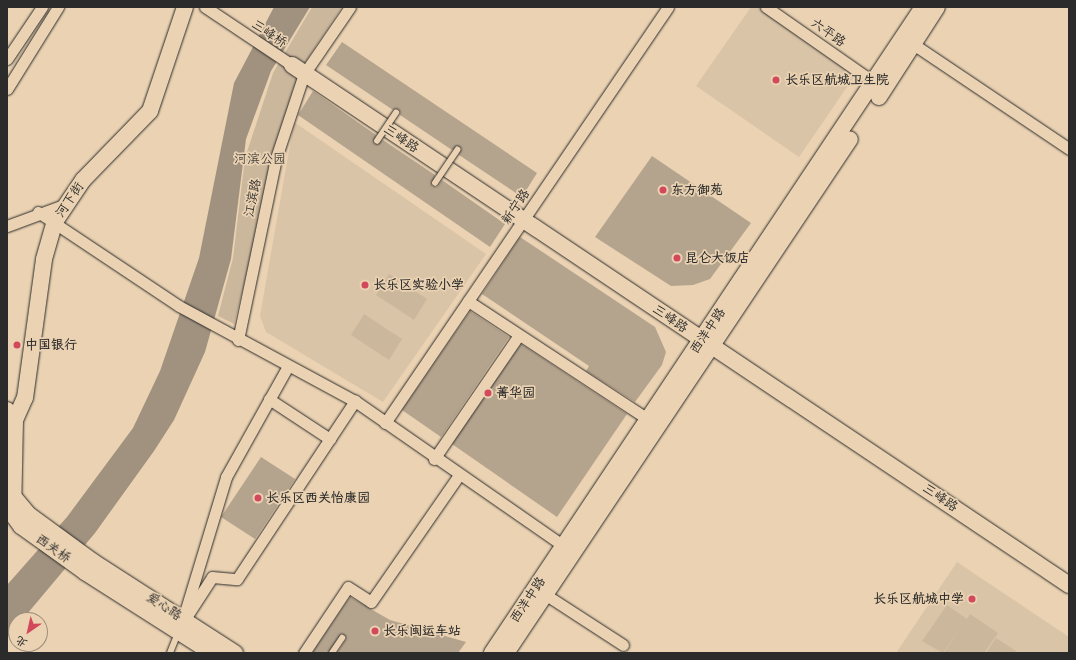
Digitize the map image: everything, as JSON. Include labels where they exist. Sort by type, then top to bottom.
[{"type":"main road","name":"河下街","points":[[11,415],[26,398],[44,259],[54,223],[83,180],[121,144],[150,110],[185,7]]},
{"type":"main road","name":"西洋中路","points":[[492,653],[541,591],[707,343],[908,41],[923,7]]},
{"type":"main road","name":"西洋中路","points":[[506,653],[541,591],[564,546],[649,420],[707,343],[875,83],[937,7]]},
{"type":"main road","name":"三峰路","points":[[298,70],[1069,585]]},
{"type":"main road","points":[[10,501],[11,415]]},
{"type":"main road","name":"西关桥","points":[[10,501],[25,521],[89,567]]},
{"type":"main road","name":"爱心路","points":[[89,567],[181,625],[235,653]]},
{"type":"main road","name":"爱心路","points":[[181,625],[212,653]]},
{"type":"street","points":[[7,59],[42,7]]},
{"type":"street","points":[[7,90],[58,7]]},
{"type":"street","name":"三峰桥","points":[[204,7],[298,70]]},
{"type":"street","name":"江滨路","points":[[238,340],[276,158],[298,70],[350,7]]},
{"type":"street","name":"新宁路","points":[[386,423],[668,7]]},
{"type":"street","name":"六平路","points":[[766,7],[875,83]]},
{"type":"street","points":[[908,41],[1069,149]]},
{"type":"street","points":[[7,226],[38,212],[66,204]]},
{"type":"street","points":[[38,212],[179,306],[238,340],[355,401],[434,458],[564,546]]},
{"type":"street","points":[[468,301],[649,420]]},
{"type":"street","points":[[434,458],[519,335]]},
{"type":"street","points":[[181,625],[226,477],[288,366]]},
{"type":"street","points":[[270,399],[330,439]]},
{"type":"street","points":[[181,625],[212,577],[237,579],[355,401]]},
{"type":"street","points":[[304,653],[348,587],[371,602],[459,475]]},
{"type":"street","points":[[541,591],[623,645]]},
{"type":"lane","points":[[377,141],[396,113]]},
{"type":"lane","points":[[435,183],[457,150]]},
{"type":"lane","points":[[170,653],[181,625]]},
{"type":"lane","points":[[332,653],[342,638]]},
{"type":"shaded area","points":[[274,7],[310,7],[271,71],[246,139],[231,259],[205,352],[174,420],[154,451],[95,533],[29,612],[8,612],[7,638],[7,585],[67,517],[133,428],[160,371],[199,258],[234,83]]},
{"type":"shaded area","name":"长乐区航城卫生院","points":[[751,7],[759,7],[856,74],[799,157],[696,86]]},
{"type":"shaded area","name":"长乐区实验小学","points":[[294,122],[486,254],[383,402],[266,332],[260,316]]},
{"type":"shaded area","name":"长乐区航城中学","points":[[957,562],[1069,637],[1069,653],[896,653]]},
{"type":"green space","name":"河滨公园","points":[[312,7],[342,7],[306,61],[293,89],[234,324],[218,316],[233,258],[245,158],[273,73]]},
{"type":"green space","points":[[389,274],[427,299],[414,320],[376,295]]},
{"type":"green space","points":[[364,314],[402,339],[389,360],[351,335]]},
{"type":"green space","points":[[947,605],[967,619],[970,614],[998,633],[984,653],[944,653],[960,629],[943,653],[922,641]]},
{"type":"green space","points":[[996,638],[1016,651],[1015,653],[986,653]]},
{"type":"building","points":[[342,42],[537,173],[522,197],[459,155],[460,147],[452,150],[400,115],[399,110],[393,110],[326,65]]},
{"type":"building","points":[[313,91],[376,135],[374,144],[383,140],[435,175],[432,186],[437,187],[442,180],[505,224],[490,247],[298,115]]},
{"type":"building","name":"昆仑大饭店","points":[[652,156],[751,223],[710,279],[693,285],[671,286],[595,237]]},
{"type":"building","points":[[520,237],[655,327],[666,352],[662,365],[635,402],[586,371],[589,366],[482,294]]},
{"type":"building","points":[[470,311],[509,337],[441,437],[402,410]]},
{"type":"building","points":[[521,344],[627,414],[557,517],[452,444]]},
{"type":"building","name":"长乐区西关怡康园","points":[[261,457],[295,479],[255,539],[221,517]]},
{"type":"building","name":"长乐闽运车站","points":[[350,597],[390,620],[466,642],[458,653],[337,653],[346,639],[342,634],[328,653],[312,653]]},
{"type":"place","name":"长乐区航城卫生院","points":[[776,80]]},
{"type":"place","name":"东方御苑","points":[[663,190]]},
{"type":"place","name":"昆仑大饭店","points":[[677,258]]},
{"type":"place","name":"长乐区实验小学","points":[[365,285]]},
{"type":"place","name":"中国银行","points":[[17,345]]},
{"type":"place","name":"菁华园","points":[[488,393]]},
{"type":"place","name":"长乐区西关怡康园","points":[[258,498]]},
{"type":"place","name":"长乐区航城中学","points":[[972,599]]},
{"type":"place","name":"长乐闽运车站","points":[[375,631]]}]
